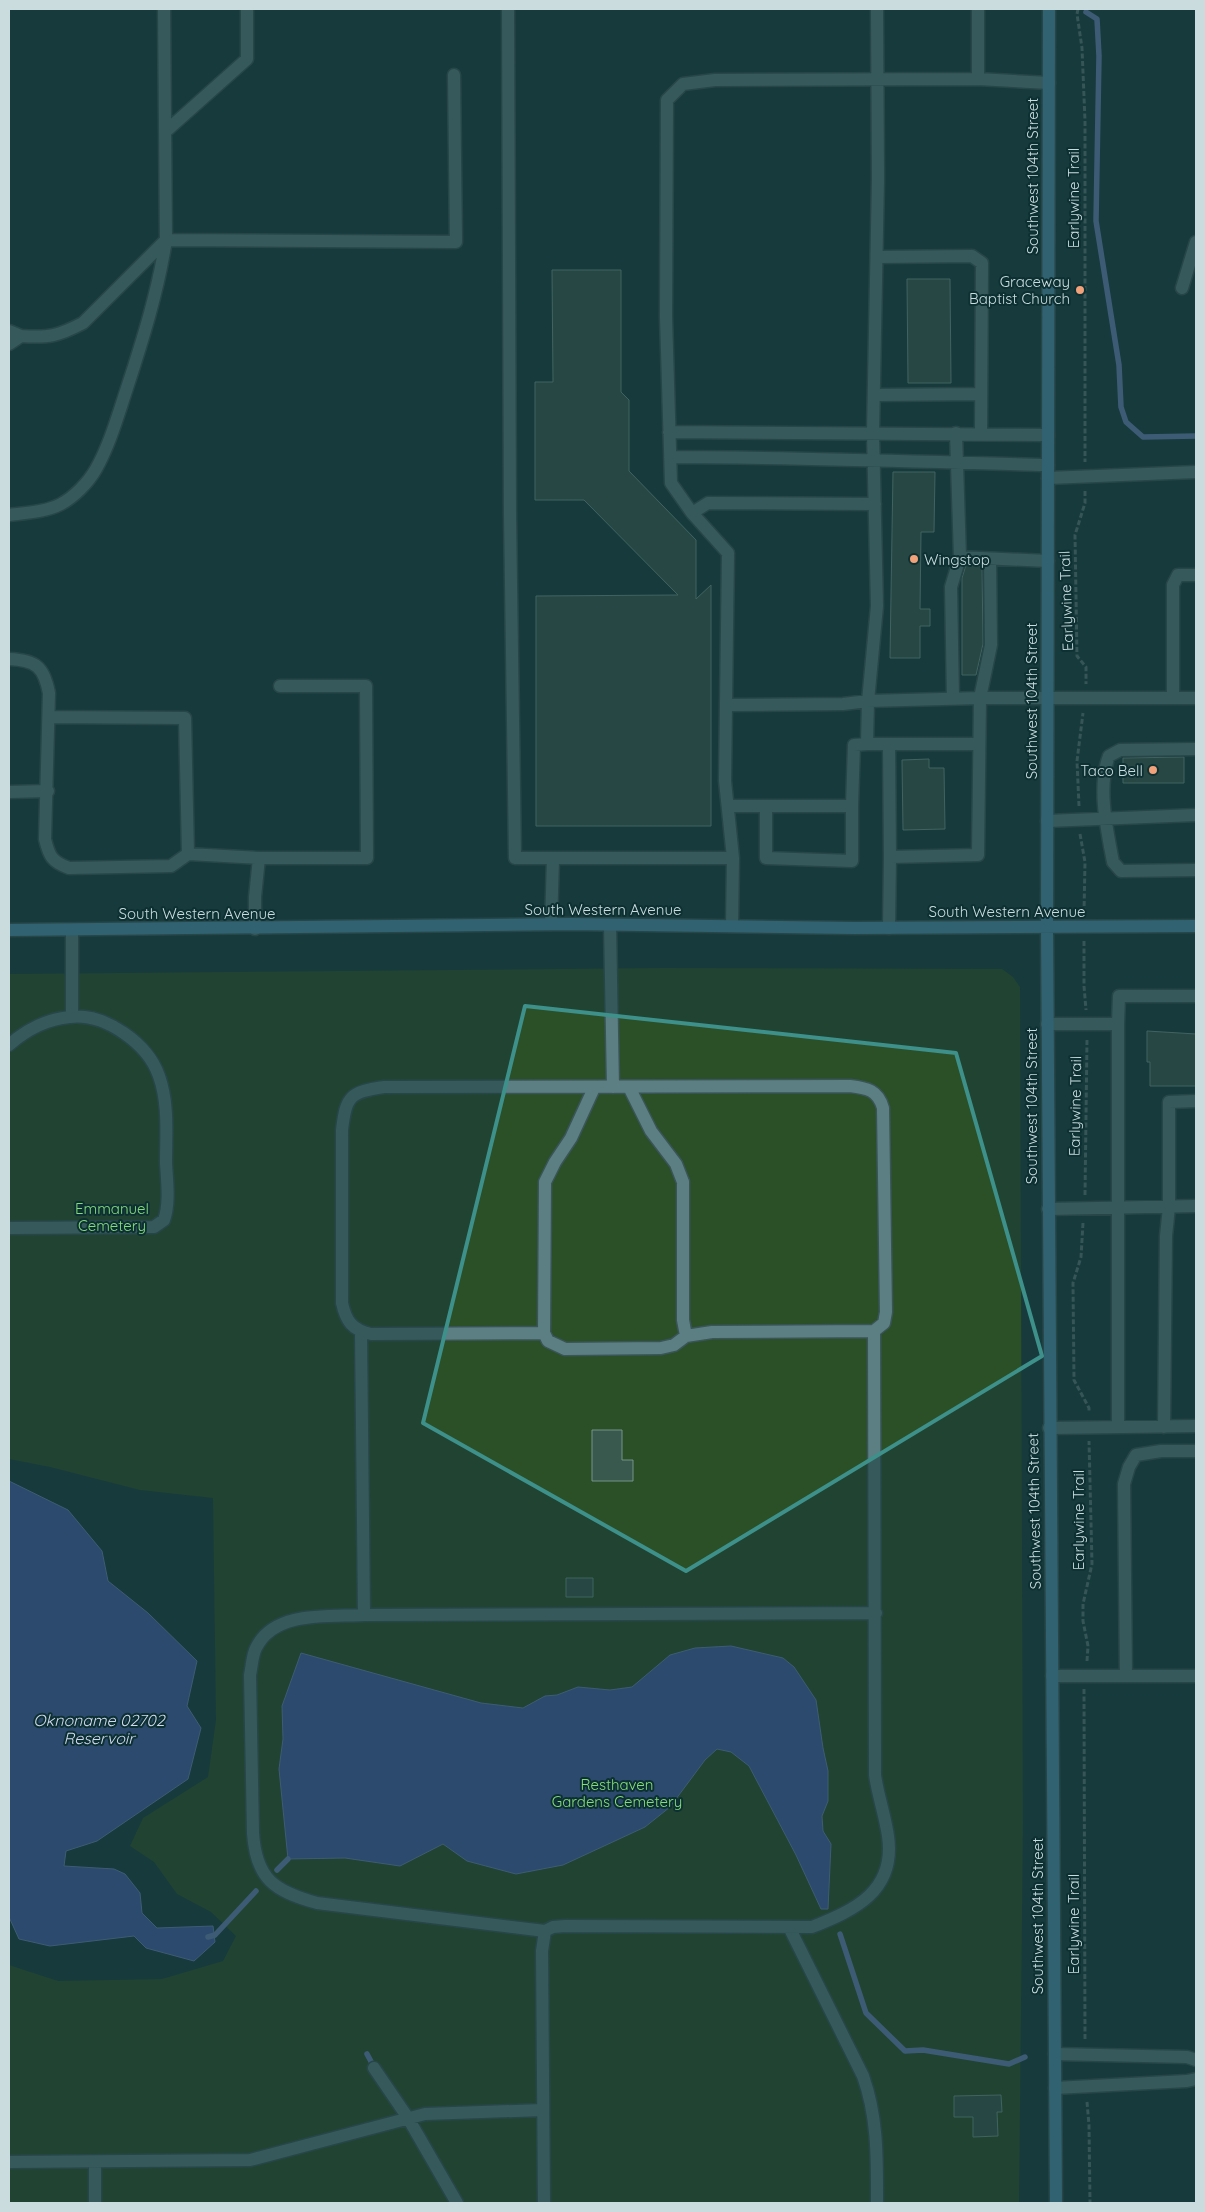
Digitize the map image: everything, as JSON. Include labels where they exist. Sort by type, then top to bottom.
[{"type":"main road","name":"Southwest 104th Street","points":[[1049,9],[1047,1024],[1056,2203]]},
{"type":"main road","name":"South Western Avenue","points":[[9,930],[551,924],[889,928],[1196,926]]},
{"type":"street","points":[[9,515],[60,505],[81,488],[95,470],[111,437],[146,329],[157,289],[166,240],[164,9]]},
{"type":"street","points":[[165,132],[247,59],[247,9]]},
{"type":"street","points":[[508,9],[510,515],[515,858],[733,858]]},
{"type":"street","points":[[867,744],[868,701],[877,606],[873,433],[877,257],[877,9]]},
{"type":"street","points":[[978,9],[978,79]]},
{"type":"street","points":[[9,331],[21,336],[48,338],[67,332],[83,323],[166,240],[456,242],[454,75]]},
{"type":"street","points":[[732,926],[733,858],[725,781],[728,553],[692,513],[671,483],[665,227],[667,100],[683,84],[715,80],[978,79],[1049,83]]},
{"type":"street","points":[[1182,288],[1196,242]]},
{"type":"street","points":[[877,257],[972,256],[982,263],[981,434]]},
{"type":"street","points":[[9,344],[21,336]]},
{"type":"street","points":[[874,395],[981,394]]},
{"type":"street","points":[[669,432],[1048,435]]},
{"type":"street","points":[[952,698],[951,587],[960,557],[956,433]]},
{"type":"street","points":[[670,457],[808,457],[958,463],[1048,471],[1085,477],[1196,472]]},
{"type":"street","points":[[692,513],[708,503],[875,504]]},
{"type":"street","points":[[960,557],[1048,561]]},
{"type":"street","points":[[890,857],[978,855],[980,698],[991,645],[990,558]]},
{"type":"street","points":[[1173,698],[1173,585],[1178,575],[1196,575]]},
{"type":"street","points":[[9,659],[22,659],[41,669],[46,678],[49,693],[48,791],[45,839],[49,855],[61,865],[69,868],[171,866],[188,854],[259,858],[367,858],[366,686],[280,686]]},
{"type":"street","points":[[727,705],[843,704],[868,701],[952,698],[1196,698]]},
{"type":"street","points":[[48,717],[186,718],[188,854]]},
{"type":"street","points":[[889,744],[889,928]]},
{"type":"street","points":[[766,806],[766,858],[852,861],[854,745],[979,744]]},
{"type":"street","points":[[1196,749],[1120,750],[1113,752],[1109,756],[1104,770],[1104,818],[1113,862],[1121,871],[1196,870]]},
{"type":"street","points":[[9,792],[48,791]]},
{"type":"street","points":[[728,806],[852,806]]},
{"type":"street","points":[[1047,821],[1196,815]]},
{"type":"street","points":[[256,928],[255,897],[259,858]]},
{"type":"street","points":[[551,924],[553,859]]},
{"type":"street","points":[[610,924],[613,1087]]},
{"type":"street","points":[[72,930],[72,1016]]},
{"type":"street","points":[[1118,1427],[1117,1208],[1119,996],[1196,996]]},
{"type":"street","points":[[9,1045],[29,1030],[48,1021],[72,1016],[96,1021],[120,1031],[143,1048],[160,1077],[166,1106],[166,1214],[164,1220],[154,1227],[9,1228]]},
{"type":"street","points":[[1047,1024],[1118,1024]]},
{"type":"street","points":[[544,1332],[371,1334],[361,1332],[348,1321],[342,1303],[342,1130],[346,1104],[350,1097],[358,1091],[384,1087],[850,1086],[875,1092],[881,1099],[884,1118],[886,1312],[884,1323],[874,1331],[712,1332],[686,1336],[674,1345],[661,1348],[565,1349],[548,1340],[544,1332],[545,1182],[555,1162],[571,1138],[594,1088]]},
{"type":"street","points":[[630,1087],[651,1131],[676,1164],[683,1182],[683,1320],[686,1336]]},
{"type":"street","points":[[1164,1427],[1166,1236],[1169,1207],[1169,1102],[1196,1101]]},
{"type":"street","points":[[1048,1209],[1196,1206]]},
{"type":"street","points":[[874,1331],[876,1613],[875,1776],[888,1836],[887,1867],[881,1881],[863,1902],[840,1916],[812,1927],[565,1926],[553,1927],[545,1931],[317,1903],[298,1898],[272,1882],[262,1872],[254,1849],[250,1675],[257,1647],[263,1638],[274,1628],[294,1620],[364,1615],[876,1613]]},
{"type":"street","points":[[361,1332],[364,1615]]},
{"type":"street","points":[[1049,1428],[1196,1426]]},
{"type":"street","points":[[1126,1676],[1124,1484],[1129,1467],[1136,1455],[1161,1451],[1196,1451]]},
{"type":"street","points":[[1052,1676],[1196,1676]]},
{"type":"street","points":[[789,1927],[864,2076],[872,2099],[877,2150],[877,2203]]},
{"type":"street","points":[[544,2203],[542,1951],[545,1931]]},
{"type":"street","points":[[1055,2054],[1187,2057],[1196,2060]]},
{"type":"street","points":[[374,2068],[408,2118],[458,2203]]},
{"type":"street","points":[[1055,2088],[1196,2079]]},
{"type":"street","points":[[9,2162],[250,2160],[425,2114],[543,2110]]},
{"type":"street","points":[[95,2162],[95,2203]]},
{"type":"path","name":"Earlywine Trail","points":[[1078,9],[1077,14],[1082,48],[1084,121],[1085,477],[1084,503],[1075,535],[1076,656],[1086,667],[1076,761],[1079,819],[1086,862],[1083,927],[1087,1024],[1082,1256],[1073,1283],[1074,1380],[1090,1408],[1092,1564],[1083,1604],[1083,1621],[1088,1646],[1083,1696],[1085,2055]]},
{"type":"path","points":[[1085,2087],[1090,2125],[1090,2203]]},
{"type":"highlighted area","points":[[525,1006],[956,1053],[1042,1356],[686,1571],[423,1423]]},
{"type":"green space","name":"Resthaven Gardens Cemetery","points":[[663,968],[1002,969],[1013,977],[1020,987],[1023,1824],[1019,2203],[9,2203],[9,1965],[58,1981],[162,1979],[223,1961],[236,1936],[211,1912],[177,1894],[154,1862],[130,1846],[143,1818],[208,1777],[216,1720],[213,1498],[140,1490],[50,1467],[9,1459],[9,974]]},
{"type":"water","name":"Oknoname 02702 Reservoir","points":[[9,1481],[68,1510],[102,1551],[108,1581],[148,1613],[197,1661],[187,1706],[201,1728],[188,1779],[97,1841],[66,1851],[64,1866],[114,1869],[125,1874],[140,1893],[142,1913],[157,1928],[213,1926],[215,1942],[194,1961],[146,1948],[134,1936],[50,1946],[19,1939],[9,1917]]},
{"type":"water","points":[[731,1646],[783,1658],[794,1667],[816,1700],[828,1771],[828,1801],[822,1816],[823,1831],[831,1844],[828,1909],[821,1909],[796,1855],[749,1766],[731,1752],[717,1749],[705,1760],[670,1807],[645,1827],[563,1865],[516,1874],[467,1861],[443,1844],[400,1866],[345,1858],[288,1859],[279,1769],[283,1739],[282,1706],[301,1653],[481,1703],[523,1708],[545,1696],[557,1695],[578,1687],[610,1690],[632,1687],[670,1655],[695,1648]]},
{"type":"building","points":[[552,270],[621,270],[621,392],[629,400],[629,471],[696,540],[696,599],[711,585],[711,826],[536,826],[536,596],[678,595],[584,500],[535,500],[535,382],[553,382]]},
{"type":"building","points":[[907,279],[950,279],[951,383],[908,383]]},
{"type":"building","points":[[893,472],[935,472],[934,532],[921,532],[920,609],[930,609],[930,626],[920,626],[920,658],[890,658]]},
{"type":"building","points":[[966,565],[982,566],[983,644],[976,675],[962,675],[962,578]]},
{"type":"building","name":"Taco Bell","points":[[1184,757],[1184,783],[1123,783],[1123,758]]},
{"type":"building","points":[[929,759],[929,768],[944,768],[945,829],[903,830],[902,760]]},
{"type":"building","points":[[1147,1031],[1196,1034],[1196,1086],[1150,1086],[1150,1062],[1147,1062]]},
{"type":"building","points":[[592,1430],[622,1430],[622,1460],[633,1460],[633,1481],[592,1481]]},
{"type":"building","points":[[566,1578],[593,1578],[593,1597],[566,1597]]},
{"type":"building","points":[[1001,2095],[1002,2112],[997,2112],[998,2136],[973,2137],[973,2117],[954,2117],[954,2096]]},
{"type":"waterway","points":[[1086,12],[1097,19],[1099,56],[1096,221],[1119,365],[1121,407],[1126,422],[1143,437],[1196,436]]},
{"type":"waterway","points":[[277,1870],[288,1859]]},
{"type":"waterway","points":[[208,1937],[215,1935],[256,1891]]},
{"type":"waterway","points":[[840,1934],[866,2013],[905,2051],[923,2050],[1009,2064],[1025,2057]]},
{"type":"waterway","points":[[367,2054],[374,2067]]},
{"type":"place","name":"Graceway Baptist Church","points":[[1080,290]]},
{"type":"place","name":"Wingstop","points":[[914,559]]},
{"type":"place","name":"Taco Bell","points":[[1153,770]]},
{"type":"park label","name":"Emmanuel Cemetery","points":[[112,1216]]}]
